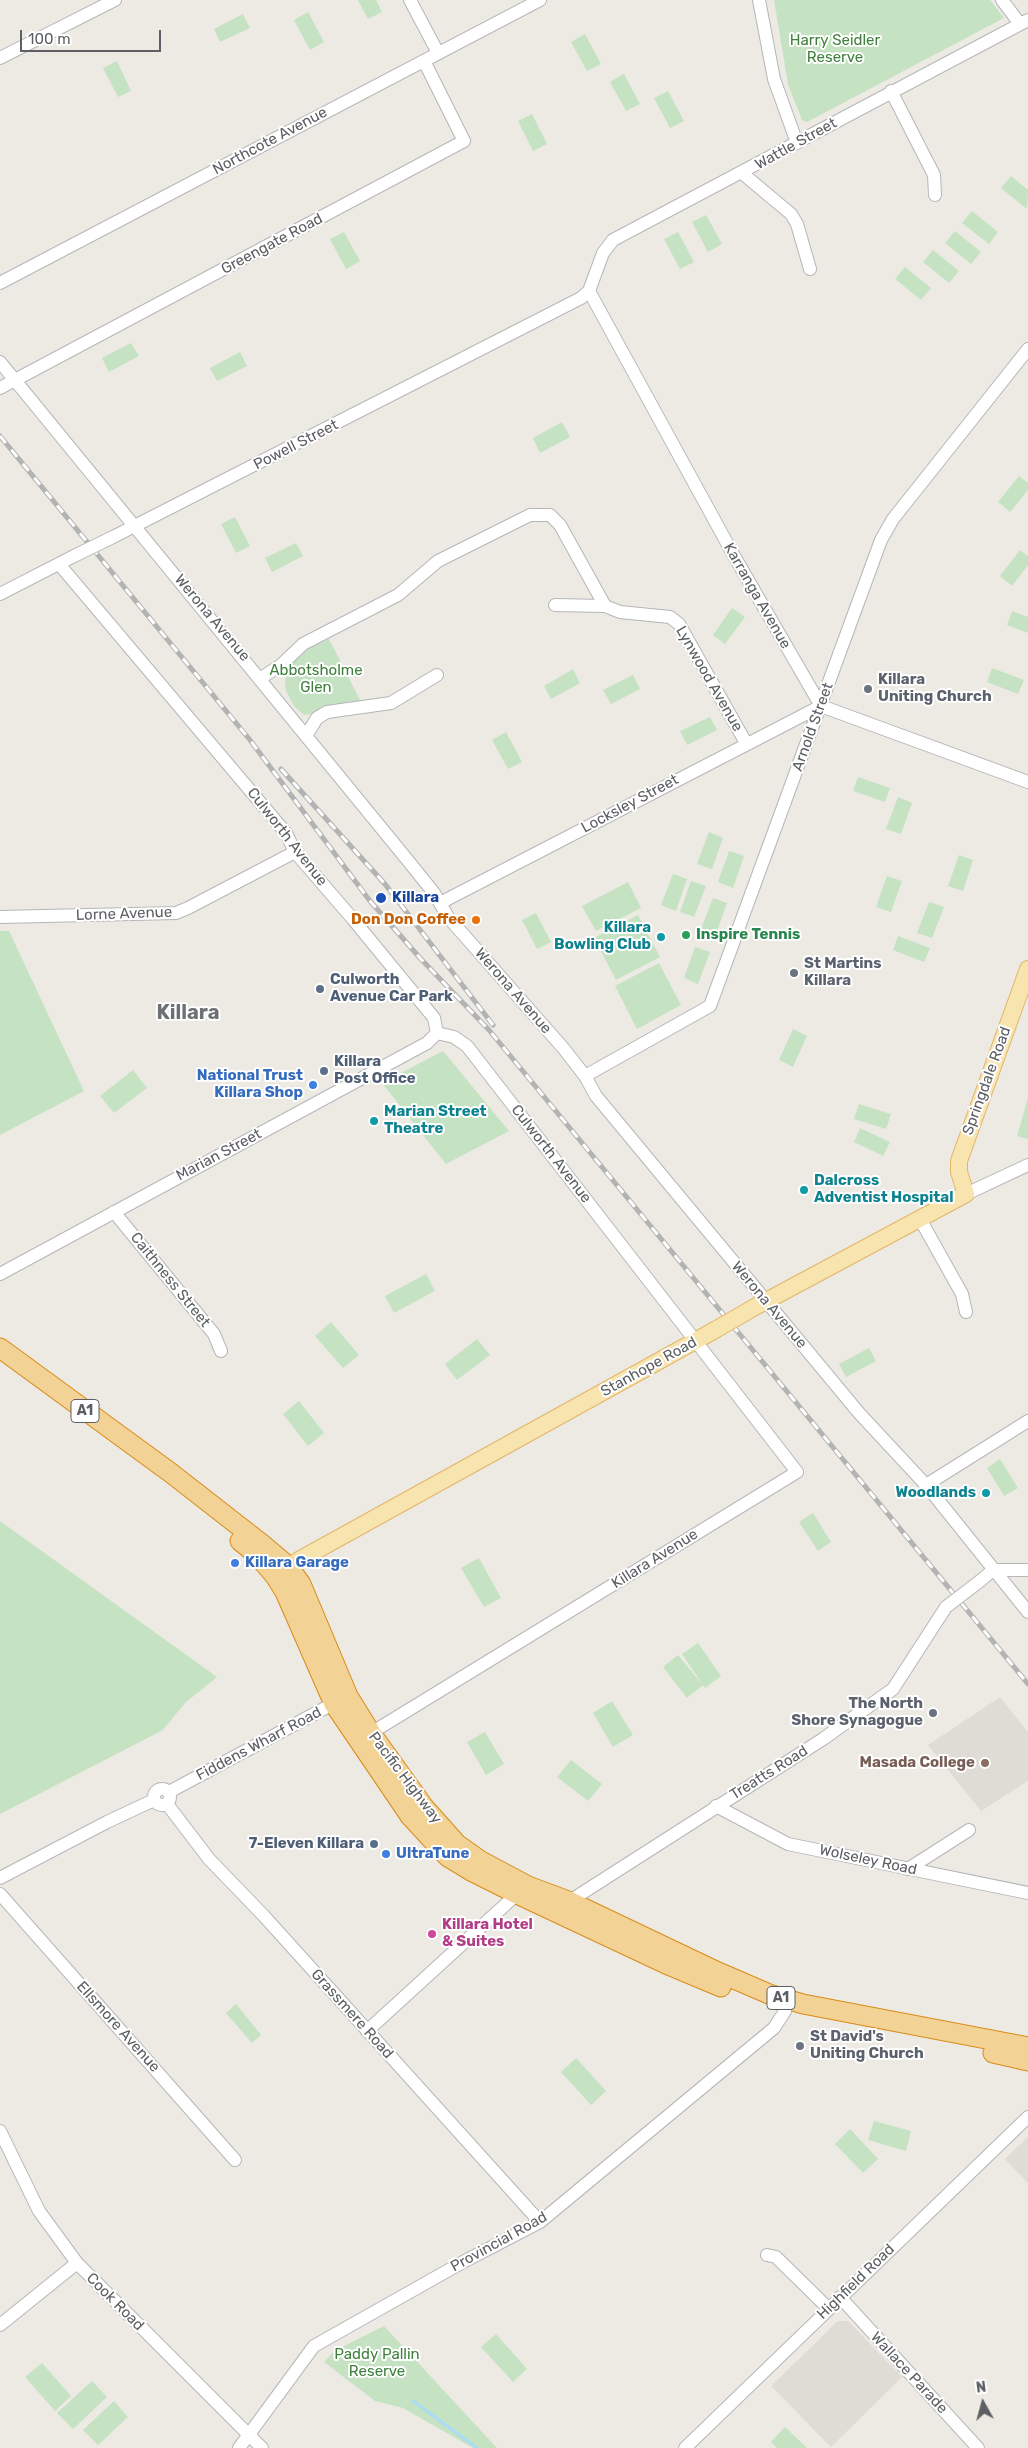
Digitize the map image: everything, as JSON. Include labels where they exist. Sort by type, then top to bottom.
[{"type":"highway","name":"Pacific Highway","points":[[0,1348],[267,1547],[282,1571]]},
{"type":"highway","name":"Pacific Highway","points":[[0,1364],[163,1480],[256,1554],[301,1584],[341,1700],[410,1816],[448,1857],[517,1894],[567,1909],[769,1994],[803,2004],[1028,2047]]},
{"type":"highway","name":"Pacific Highway","points":[[341,1700],[371,1733],[424,1807],[457,1844],[480,1861],[666,1964],[764,2005],[784,2011],[1028,2060]]},
{"type":"main road","name":"Springdale Road","points":[[966,1194],[959,1172],[959,1161],[1028,969]]},
{"type":"main road","name":"Stanhope Road","points":[[282,1571],[760,1305],[966,1194]]},
{"type":"street","points":[[0,58],[115,0]]},
{"type":"street","points":[[410,0],[438,53]]},
{"type":"street","name":"Northcote Avenue","points":[[0,283],[540,0]]},
{"type":"street","points":[[760,0],[774,79],[797,143]]},
{"type":"street","points":[[1002,0],[1024,22]]},
{"type":"street","name":"Wattle Street","points":[[589,291],[603,253],[614,240],[1024,22]]},
{"type":"street","name":"Greengate Road","points":[[0,388],[464,141],[424,61]]},
{"type":"street","points":[[891,92],[934,175],[935,195]]},
{"type":"street","points":[[742,173],[791,214],[798,224],[810,269]]},
{"type":"street","name":"Powell Street","points":[[0,594],[428,378],[581,298],[589,291]]},
{"type":"street","name":"Karranga Avenue","points":[[589,291],[733,554],[820,706]]},
{"type":"street","name":"Arnold Street","points":[[585,1076],[710,1006],[881,540],[893,518],[1028,349]]},
{"type":"street","name":"Werona Avenue","points":[[0,362],[406,856],[448,917],[564,1049],[585,1076],[596,1096],[760,1305],[926,1485],[1028,1612]]},
{"type":"street","points":[[261,678],[281,665],[303,644],[398,595],[438,561],[530,515],[550,515],[556,520],[605,606]]},
{"type":"street","name":"Culworth Avenue","points":[[59,564],[286,833],[295,852],[434,1018],[436,1033],[454,1037],[467,1046],[697,1340]]},
{"type":"street","name":"Lynwood Avenue","points":[[555,605],[605,606],[620,612],[670,617],[679,624],[746,743]]},
{"type":"street","points":[[306,736],[317,718],[327,712],[391,703],[438,675]]},
{"type":"street","points":[[820,706],[1028,782]]},
{"type":"street","name":"Locksley Street","points":[[440,903],[820,706]]},
{"type":"street","name":"Lorne Avenue","points":[[0,916],[176,912],[188,908],[295,852]]},
{"type":"street","name":"Marian Street","points":[[0,1274],[419,1048],[432,1039],[436,1033]]},
{"type":"street","name":"Stanhope Road","points":[[966,1194],[1028,1165]]},
{"type":"street","name":"Caithness Street","points":[[114,1212],[214,1334],[221,1351]]},
{"type":"street","points":[[920,1219],[962,1294],[966,1312]]},
{"type":"street","name":"Killara Avenue","points":[[371,1733],[797,1472],[697,1340]]},
{"type":"street","points":[[926,1485],[1028,1421]]},
{"type":"street","points":[[993,1570],[1028,1570]]},
{"type":"street","name":"Treatts Road","points":[[567,1909],[576,1897],[823,1739],[892,1689],[946,1607],[993,1570]]},
{"type":"street","name":"Fiddens Wharf Road","points":[[0,1878],[107,1822],[163,1799],[341,1700]]},
{"type":"street","name":"Grassmere Road","points":[[163,1799],[209,1859],[264,1916],[540,2222]]},
{"type":"street","name":"Wolseley Road","points":[[716,1806],[788,1844],[1028,1893]]},
{"type":"street","points":[[908,1869],[969,1830]]},
{"type":"street","name":"Ellsmore Avenue","points":[[0,1894],[235,2160]]},
{"type":"street","points":[[367,2031],[517,1894]]},
{"type":"street","name":"Provincial Road","points":[[239,2448],[314,2346],[455,2266],[540,2222],[774,2028],[784,2011]]},
{"type":"street","name":"Highfield Road","points":[[684,2448],[1028,2117]]},
{"type":"street","name":"Cook Road","points":[[0,2131],[39,2210],[77,2263],[262,2448]]},
{"type":"street","points":[[767,2255],[776,2256],[829,2308]]},
{"type":"street","points":[[0,2325],[77,2263]]},
{"type":"street","name":"Wallace Parade","points":[[840,2297],[978,2448]]},
{"type":"shaded area","name":"Masada College","points":[[1000,1697],[1028,1732],[1028,1781],[981,1811],[928,1745]]},
{"type":"shaded area","points":[[1028,2137],[1028,2183],[1005,2159]]},
{"type":"shaded area","points":[[838,2321],[848,2321],[902,2377],[831,2447],[771,2386]]},
{"type":"green space","points":[[358,0],[376,0],[382,12],[368,19]]},
{"type":"green space","name":"Harry Seidler Reserve","points":[[774,0],[990,0],[1004,18],[807,122],[802,120],[788,84]]},
{"type":"green space","points":[[308,12],[324,42],[310,50],[294,20]]},
{"type":"green space","points":[[243,14],[250,28],[220,42],[214,29]]},
{"type":"green space","points":[[585,34],[601,64],[587,71],[571,42]]},
{"type":"green space","points":[[117,61],[131,91],[118,97],[103,68]]},
{"type":"green space","points":[[624,74],[640,104],[626,111],[610,82]]},
{"type":"green space","points":[[668,91],[684,121],[670,128],[654,98]]},
{"type":"green space","points":[[532,114],[547,144],[533,151],[518,121]]},
{"type":"green space","points":[[1011,176],[1028,190],[1027,209],[1001,188]]},
{"type":"green space","points":[[972,211],[998,232],[989,244],[962,223]]},
{"type":"green space","points":[[706,215],[722,244],[708,252],[692,222]]},
{"type":"green space","points":[[955,231],[981,252],[971,264],[945,243]]},
{"type":"green space","points":[[344,232],[360,261],[346,269],[330,239]]},
{"type":"green space","points":[[678,232],[694,262],[680,269],[664,239]]},
{"type":"green space","points":[[933,250],[959,271],[949,283],[923,262]]},
{"type":"green space","points":[[905,267],[931,288],[921,300],[895,279]]},
{"type":"green space","points":[[131,343],[139,356],[109,372],[102,358]]},
{"type":"green space","points":[[240,352],[247,366],[217,381],[210,368]]},
{"type":"green space","points":[[562,422],[570,437],[540,453],[533,438]]},
{"type":"green space","points":[[1019,476],[1028,483],[1028,490],[1010,512],[998,502]]},
{"type":"green space","points":[[235,517],[250,546],[236,553],[221,524]]},
{"type":"green space","points":[[296,543],[303,556],[272,572],[265,558]]},
{"type":"green space","points":[[1020,550],[1028,556],[1028,565],[1012,586],[1000,576]]},
{"type":"green space","points":[[732,608],[745,617],[725,644],[713,635]]},
{"type":"green space","points":[[1012,611],[1028,617],[1028,633],[1007,625]]},
{"type":"green space","name":"Abbotsholme Glen","points":[[329,639],[362,704],[304,715],[294,706],[286,691],[285,681],[288,668],[296,658],[311,647]]},
{"type":"green space","points":[[992,668],[1024,680],[1018,694],[987,682]]},
{"type":"green space","points":[[573,669],[580,683],[551,699],[544,686]]},
{"type":"green space","points":[[633,675],[640,689],[611,704],[603,690]]},
{"type":"green space","points":[[710,717],[717,730],[687,745],[680,731]]},
{"type":"green space","points":[[506,732],[522,762],[508,769],[492,740]]},
{"type":"green space","points":[[858,777],[890,788],[885,802],[853,791]]},
{"type":"green space","points":[[898,797],[912,803],[901,834],[886,829]]},
{"type":"green space","points":[[709,832],[723,838],[712,869],[697,864]]},
{"type":"green space","points":[[729,851],[744,856],[733,888],[718,882]]},
{"type":"green space","points":[[959,855],[973,860],[963,891],[948,886]]},
{"type":"green space","points":[[673,874],[687,879],[676,911],[661,905]]},
{"type":"green space","points":[[887,876],[902,881],[891,912],[876,907]]},
{"type":"green space","points":[[691,881],[706,886],[694,917],[680,912]]},
{"type":"green space","points":[[628,882],[641,908],[596,931],[582,906]]},
{"type":"green space","points":[[713,898],[727,903],[716,934],[701,929]]},
{"type":"green space","points":[[929,902],[944,907],[932,938],[917,933]]},
{"type":"green space","points":[[536,913],[551,942],[537,949],[522,920]]},
{"type":"green space","points":[[638,915],[660,957],[616,980],[594,938]]},
{"type":"green space","points":[[0,931],[9,931],[84,1091],[0,1135]]},
{"type":"green space","points":[[898,936],[930,948],[924,962],[893,950]]},
{"type":"green space","points":[[695,947],[710,952],[698,984],[684,978]]},
{"type":"green space","points":[[659,963],[681,1005],[637,1029],[615,986]]},
{"type":"green space","points":[[793,1029],[807,1036],[793,1067],[779,1060]]},
{"type":"green space","points":[[443,1051],[509,1131],[446,1164],[382,1083]]},
{"type":"green space","points":[[133,1070],[147,1088],[114,1113],[100,1096]]},
{"type":"green space","points":[[1028,1098],[1028,1139],[1017,1136]]},
{"type":"green space","points":[[859,1104],[891,1114],[886,1129],[854,1119]]},
{"type":"green space","points":[[860,1128],[890,1142],[883,1156],[854,1142]]},
{"type":"green space","points":[[426,1274],[435,1291],[394,1313],[385,1296]]},
{"type":"green space","points":[[331,1322],[359,1355],[343,1368],[315,1336]]},
{"type":"green space","points":[[477,1339],[490,1355],[457,1380],[445,1364]]},
{"type":"green space","points":[[869,1348],[876,1361],[846,1377],[839,1364]]},
{"type":"green space","points":[[299,1401],[324,1433],[308,1446],[283,1414]]},
{"type":"green space","points":[[1000,1459],[1018,1488],[1004,1496],[987,1468]]},
{"type":"green space","points":[[813,1513],[831,1542],[818,1551],[799,1522]]},
{"type":"green space","points":[[0,1521],[217,1677],[185,1703],[163,1730],[0,1814]]},
{"type":"green space","points":[[479,1558],[501,1598],[484,1607],[461,1568]]},
{"type":"green space","points":[[698,1643],[721,1676],[705,1688],[682,1654]]},
{"type":"green space","points":[[678,1655],[703,1685],[687,1698],[663,1667]]},
{"type":"green space","points":[[612,1701],[633,1735],[613,1747],[593,1713]]},
{"type":"green space","points":[[485,1732],[504,1764],[486,1775],[467,1742]]},
{"type":"green space","points":[[571,1760],[602,1784],[588,1801],[557,1777]]},
{"type":"green space","points":[[236,2004],[261,2035],[252,2043],[226,2013]]},
{"type":"green space","points":[[576,2058],[606,2091],[591,2105],[561,2072]]},
{"type":"green space","points":[[874,2121],[911,2131],[906,2151],[868,2140]]},
{"type":"green space","points":[[850,2129],[878,2159],[863,2173],[835,2144]]},
{"type":"green space","name":"Paddy Pallin Reserve","points":[[384,2326],[497,2448],[473,2448],[403,2408],[375,2401],[324,2362],[334,2351]]},
{"type":"green space","points":[[496,2334],[527,2369],[513,2382],[481,2347]]},
{"type":"green space","points":[[42,2363],[71,2396],[55,2411],[25,2377]]},
{"type":"green space","points":[[92,2381],[107,2397],[73,2429],[57,2413]]},
{"type":"green space","points":[[114,2401],[128,2417],[98,2445],[83,2430]]},
{"type":"green space","points":[[785,2427],[807,2448],[777,2448],[771,2442]]},
{"type":"waterway","points":[[413,2401],[477,2448]]},
{"type":"railway","points":[[0,436],[250,740],[370,901],[420,958],[489,1030],[1028,1684]]},
{"type":"railway","points":[[281,769],[385,884],[493,1025]]},
{"type":"place","name":"Killara Uniting Church","points":[[868,689]]},
{"type":"place","name":"Killara","points":[[381,898]]},
{"type":"place","name":"Don Don Coffee","points":[[476,920]]},
{"type":"place","name":"Inspire Tennis","points":[[686,935]]},
{"type":"place","name":"Killara Bowling Club","points":[[661,937]]},
{"type":"place","name":"St Martins Killara","points":[[794,973]]},
{"type":"place","name":"Culworth Avenue Car Park","points":[[320,989]]},
{"type":"place","name":"Killara Post Office","points":[[324,1071]]},
{"type":"place","name":"National Trust Killara Shop","points":[[313,1085]]},
{"type":"place","name":"Marian Street Theatre","points":[[374,1121]]},
{"type":"place","name":"Dalcross Adventist Hospital","points":[[804,1190]]},
{"type":"place","name":"Woodlands","points":[[986,1493]]},
{"type":"place","name":"Killara Garage","points":[[235,1563]]},
{"type":"place","name":"The North Shore Synagogue","points":[[933,1713]]},
{"type":"place","name":"Masada College","points":[[985,1763]]},
{"type":"place","name":"7-Eleven Killara","points":[[374,1844]]},
{"type":"place","name":"UltraTune","points":[[386,1854]]},
{"type":"place","name":"Killara Hotel & Suites","points":[[432,1934]]},
{"type":"place","name":"St David's Uniting Church","points":[[800,2046]]},
{"type":"district","name":"Killara","points":[[188,1013]]}]
